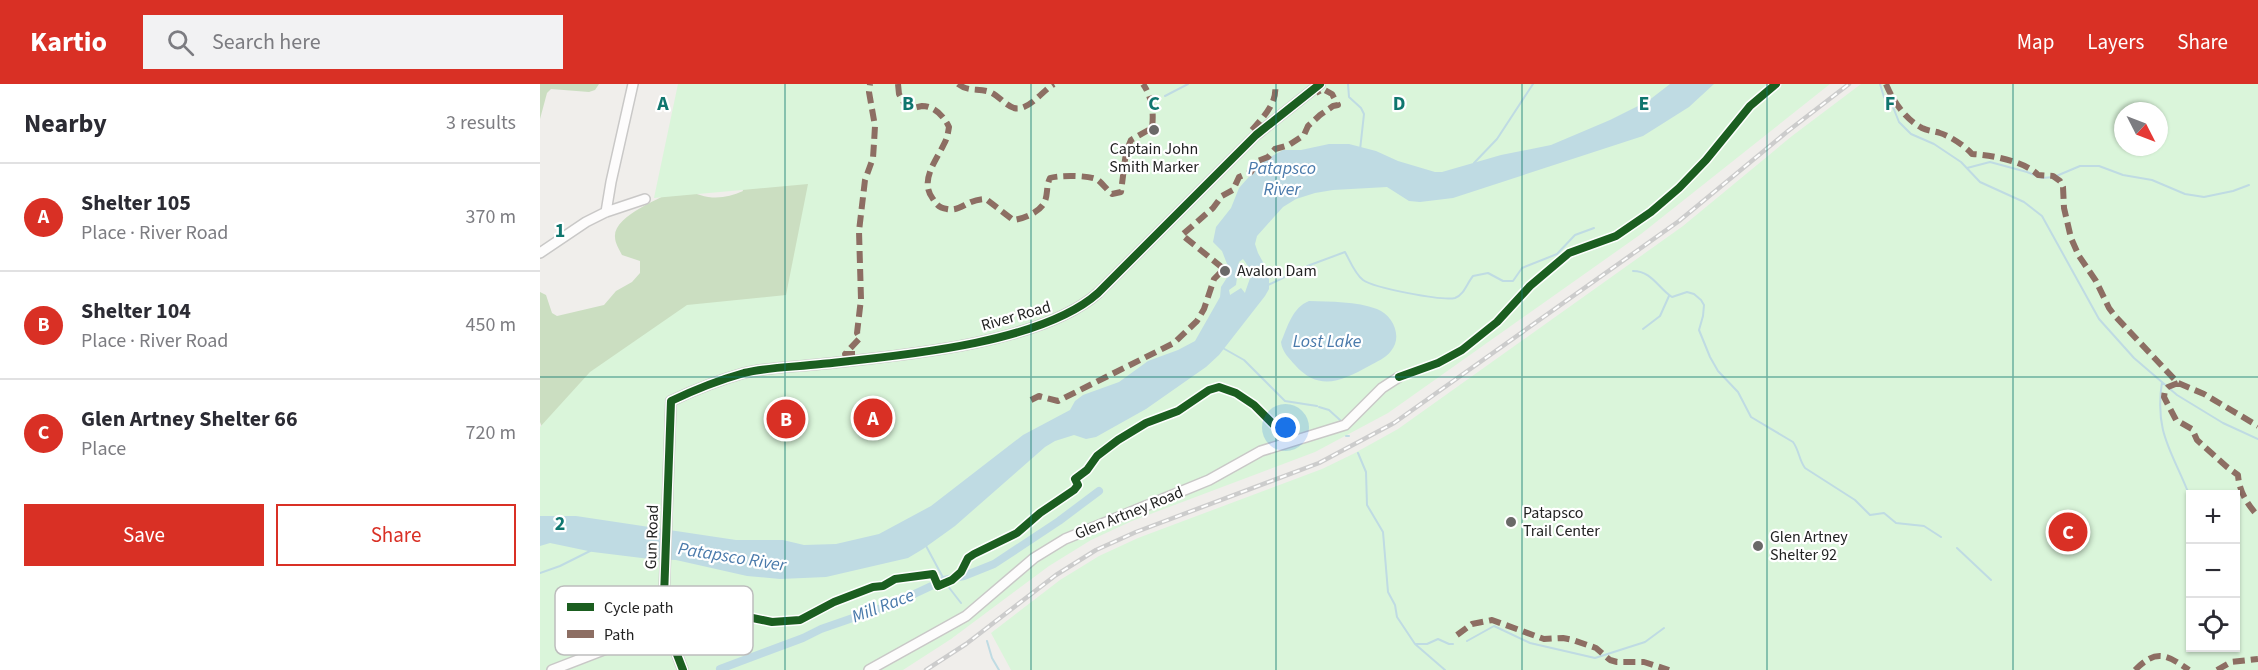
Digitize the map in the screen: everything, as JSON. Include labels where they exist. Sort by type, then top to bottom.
[{"type":"street","points":[[606,212],[633,84]]},
{"type":"street","name":"River Road","points":[[671,401],[713,383],[745,373],[935,349],[989,339],[1044,325],[1063,317],[1087,303],[1256,135],[1320,84]]},
{"type":"street","points":[[540,253],[586,222],[606,212],[645,199]]},
{"type":"street","name":"Glen Artney Road","points":[[869,670],[966,616],[1034,558],[1065,539],[1209,480],[1261,451],[1345,424],[1382,388],[1399,377]]},
{"type":"street","name":"Gun Road","points":[[665,586],[671,401]]},
{"type":"street","points":[[552,670],[591,655]]},
{"type":"street","name":"Gun Road","points":[[677,655],[683,670]]},
{"type":"green space","points":[[540,84],[599,84],[595,90],[589,92],[551,89],[547,93],[540,119]]},
{"type":"green space","points":[[678,84],[1830,84],[1641,234],[1388,413],[1315,452],[1132,521],[1091,540],[1049,566],[951,639],[903,670],[540,670],[540,427],[590,372],[687,305],[786,295],[808,184],[654,198]]},
{"type":"green space","points":[[1311,84],[544,432],[540,422],[540,292],[546,295],[552,313],[557,316],[604,305],[616,291],[632,282],[640,273],[640,261],[622,255],[617,246],[616,229],[630,215],[677,189],[686,189],[706,197],[722,197],[743,191],[736,165]]},
{"type":"green space","points":[[1861,84],[2258,84],[2258,670],[1011,670],[991,633],[1060,580],[1099,556],[1138,538],[1322,469],[1398,429],[1683,226],[1792,136]]},
{"type":"water","name":"Patapsco River","points":[[1670,84],[1714,84],[1689,107],[1643,136],[1453,198],[1409,201],[1387,187],[1315,193],[1296,199],[1283,207],[1257,236],[1255,244],[1269,273],[1269,289],[1219,355],[1206,367],[1146,409],[1096,437],[1086,439],[1074,435],[1045,447],[955,526],[908,558],[826,577],[780,579],[747,576],[676,560],[593,552],[550,543],[540,546],[540,516],[576,516],[736,540],[783,540],[804,545],[836,544],[879,534],[931,506],[1023,435],[1070,410],[1075,401],[1083,395],[1119,382],[1148,361],[1195,341],[1220,297],[1221,287],[1228,276],[1229,269],[1222,251],[1213,242],[1216,227],[1231,208],[1239,188],[1263,161],[1283,150],[1301,150],[1329,144],[1349,144],[1376,151],[1398,161],[1442,172],[1501,155],[1551,145],[1648,101]],"holes":[[[1243,259],[1250,272],[1245,293],[1241,288],[1230,295],[1229,290],[1236,285],[1239,262]]]},
{"type":"water","name":"Lost Lake","points":[[1309,301],[1352,303],[1369,306],[1383,312],[1392,321],[1396,333],[1395,345],[1384,358],[1349,376],[1331,381],[1313,379],[1290,360],[1281,342],[1298,308]]},
{"type":"waterway","points":[[1165,96],[1188,84]]},
{"type":"waterway","points":[[1348,84],[1349,97],[1364,114],[1360,150]]},
{"type":"waterway","points":[[1474,163],[1497,139],[1533,84]]},
{"type":"waterway","points":[[1880,84],[1884,97],[1893,107],[1899,122],[1911,134],[1934,144],[1961,162],[1980,182],[2024,202],[2042,216],[2099,319],[2134,358],[2177,395],[2223,423],[2258,439]]},
{"type":"waterway","points":[[1967,168],[1990,162],[2042,178],[2054,177],[2080,166],[2099,166],[2123,175],[2152,180],[2185,194],[2204,197],[2249,185]]},
{"type":"waterway","points":[[1268,285],[1310,265],[1345,252],[1358,274],[1370,283],[1423,296],[1455,298],[1463,292],[1473,276],[1488,273],[1503,281],[1513,281],[1522,268],[1557,254],[1575,235],[1594,228]]},
{"type":"waterway","points":[[1633,271],[1650,277],[1672,297],[1687,292],[1701,300],[1704,305],[1699,330],[1718,371],[1738,392],[1751,417],[1793,442],[1805,468],[1855,500],[1870,515],[1884,513],[1896,523],[1924,526],[1941,537]]},
{"type":"waterway","points":[[1643,329],[1660,316],[1669,296]]},
{"type":"waterway","points":[[1221,347],[1244,360],[1285,401],[1317,406]]},
{"type":"waterway","points":[[2162,382],[2160,400],[2163,429],[2187,490]]},
{"type":"waterway","points":[[1319,407],[1329,410],[1340,420]]},
{"type":"waterway","points":[[1358,453],[1366,472],[1367,505],[1383,532],[1388,592],[1395,605],[1397,617],[1415,644],[1445,670]]},
{"type":"waterway","name":"Mill Race","points":[[720,669],[821,629],[893,604],[944,580],[964,576],[994,564],[1099,491]]},
{"type":"waterway","points":[[925,544],[947,585],[961,603]]},
{"type":"waterway","points":[[1957,548],[1991,580]]},
{"type":"waterway","points":[[540,573],[592,550]]},
{"type":"waterway","points":[[1467,641],[1494,626],[1530,643],[1595,658],[1645,642],[1664,628]]},
{"type":"waterway","points":[[1415,644],[1427,644],[1438,639],[1453,644]]},
{"type":"waterway","points":[[987,641],[992,658],[999,670]]},
{"type":"railway","points":[[926,670],[966,644],[1056,575],[1096,550],[1136,532],[1319,463],[1394,423],[1679,221],[1849,84]]},
{"type":"marked path","points":[[855,354],[845,354],[860,338],[857,333],[861,299],[859,231],[865,180],[873,158],[875,126],[869,92],[870,84]]},
{"type":"marked path","points":[[898,84],[899,94],[907,108],[922,106],[931,108],[944,119],[949,127],[946,140],[928,178],[929,192],[937,205],[952,209],[986,199],[1013,220],[1031,214],[1043,205],[1050,178],[1088,177],[1098,180],[1112,194],[1121,192],[1126,152],[1131,140],[1152,128],[1152,105],[1143,84]]},
{"type":"marked path","points":[[958,84],[966,88],[990,92],[1014,108],[1025,107],[1054,84]]},
{"type":"marked path","points":[[1252,130],[1272,103],[1275,84]]},
{"type":"marked path","points":[[1886,84],[1900,109],[1922,128],[1948,136],[1972,154],[2016,162],[2038,175],[2053,176],[2060,181],[2063,187],[2064,208],[2071,238],[2079,256],[2115,316],[2178,383],[2204,394],[2258,426]]},
{"type":"marked path","points":[[1031,400],[1039,396],[1058,401],[1174,343],[1197,321],[1204,309],[1214,279],[1224,269],[1182,235],[1213,208],[1222,196],[1233,190],[1239,177],[1251,172],[1258,161],[1268,157],[1275,149],[1289,145],[1304,135],[1308,126],[1320,115],[1338,105],[1332,94],[1323,89],[1316,93]]},
{"type":"marked path","points":[[2178,383],[2168,387],[2164,397],[2176,420],[2192,429],[2197,440],[2238,475],[2244,497],[2258,516]]},
{"type":"marked path","points":[[1457,635],[1472,624],[1492,620],[1544,639],[1573,640],[1596,648],[1610,660],[1617,662],[1644,662],[1669,670]]},
{"type":"marked path","points":[[2135,670],[2149,659],[2161,656],[2174,660],[2189,670]]},
{"type":"marked path","points":[[2217,670],[2231,662],[2258,659]]},
{"type":"cycle path","points":[[664,586],[671,401],[744,373],[889,357],[967,345],[1006,336],[1042,324],[1073,310],[1098,293],[1256,135],[1320,84]]},
{"type":"cycle path","points":[[1399,377],[1438,363],[1462,350],[1497,322],[1530,286],[1569,253],[1616,236],[1651,212],[1679,188],[1706,160],[1750,106],[1776,84]]},
{"type":"cycle path","points":[[753,618],[772,622],[800,620],[834,602],[873,587],[883,586],[895,579],[933,574],[938,586],[952,580],[961,572],[968,558],[1017,533],[1040,513],[1074,490],[1078,485],[1075,479],[1087,470],[1097,456],[1118,440],[1146,423],[1178,411],[1209,390],[1219,387],[1236,393],[1254,405],[1276,427]]},
{"type":"cycle path","points":[[677,655],[683,670]]},
{"type":"place","name":"Captain John Smith Marker","points":[[1154,130]]},
{"type":"place","name":"Avalon Dam","points":[[1225,271]]},
{"type":"place","name":"Shelter 105","points":[[873,418]]},
{"type":"place","name":"Shelter 104","points":[[786,419]]},
{"type":"place","name":"Patapsco Trail Center","points":[[1511,522]]},
{"type":"place","name":"Glen Artney Shelter 66","points":[[2068,532]]},
{"type":"place","name":"Glen Artney Shelter 92","points":[[1758,546]]}]
